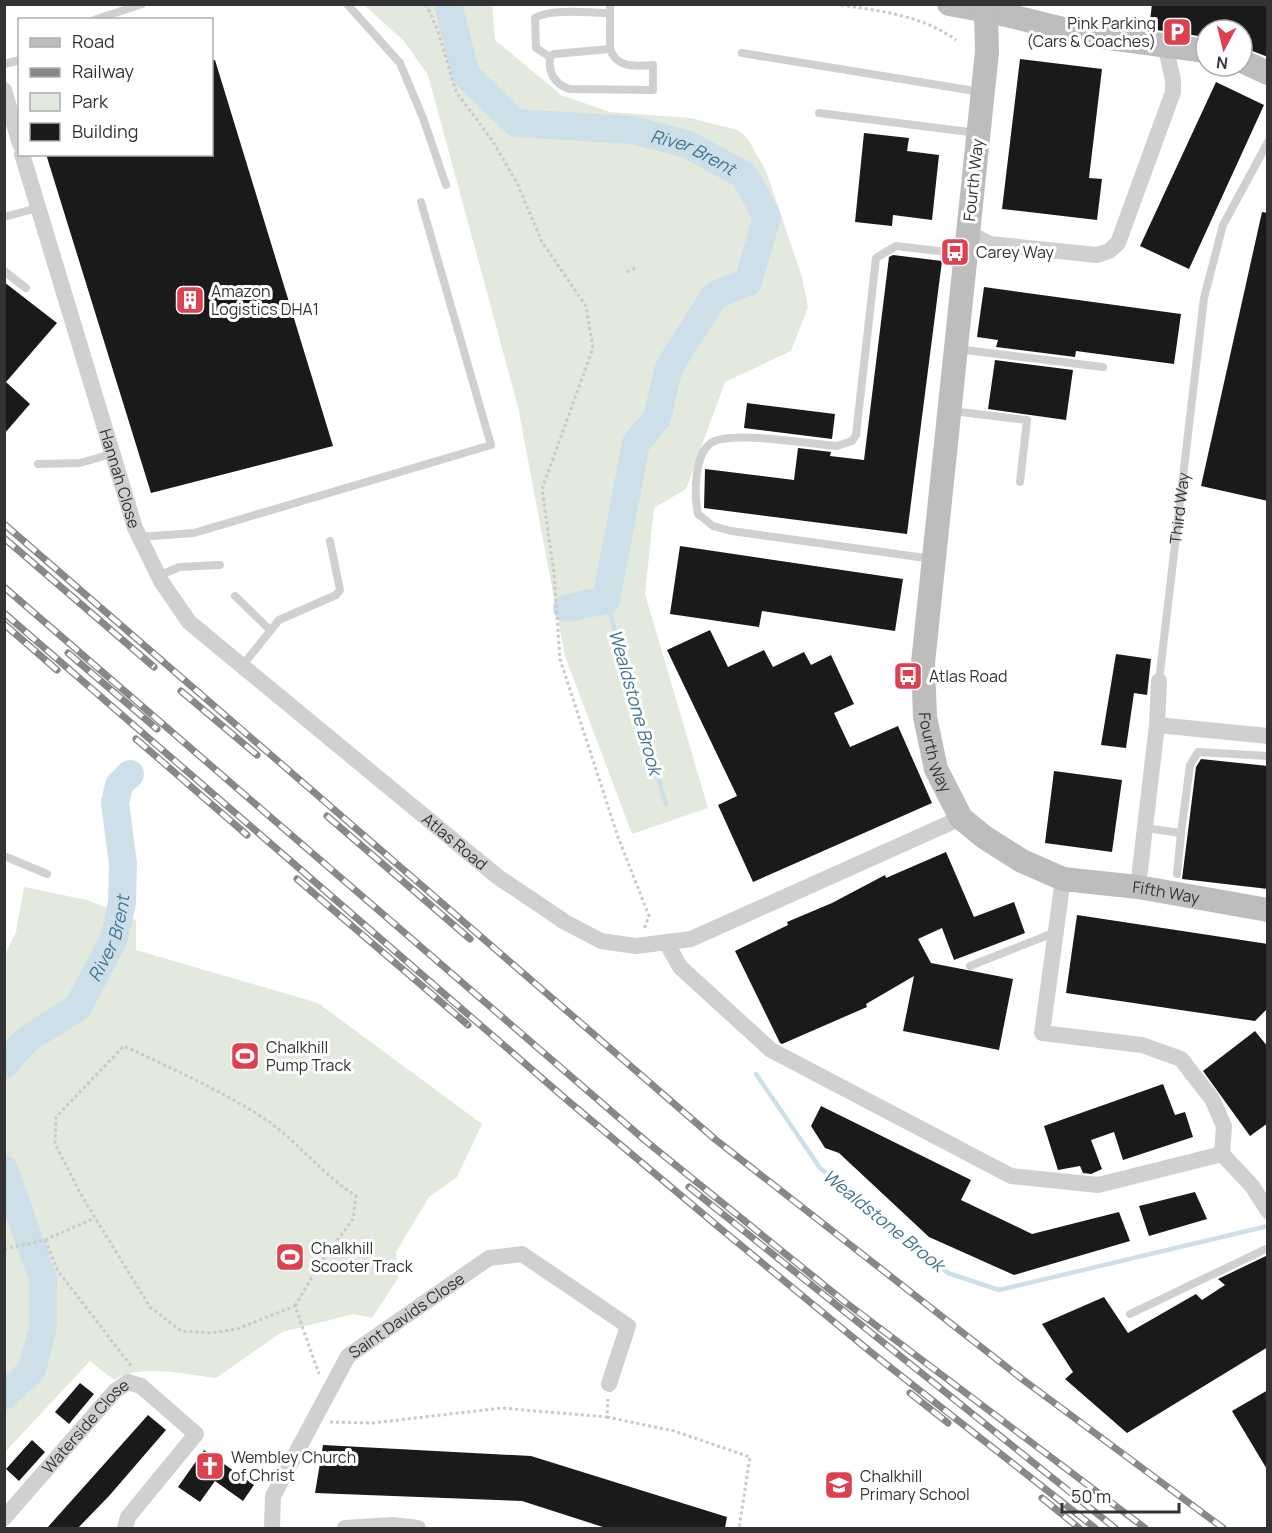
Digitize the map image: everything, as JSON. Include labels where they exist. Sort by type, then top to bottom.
[{"type":"main road","points":[[949,4],[1087,35],[1194,49]]},
{"type":"main road","name":"Fourth Way","points":[[992,12],[923,663],[925,717],[936,769],[961,818],[1022,861],[1064,879]]},
{"type":"main road","points":[[1254,67],[1268,73]]},
{"type":"main road","name":"Fifth Way","points":[[1064,879],[1138,887],[1268,910]]},
{"type":"street","points":[[966,243],[1096,255],[1108,251],[1118,243],[1173,92],[1173,80],[1165,45]]},
{"type":"street","points":[[4,90],[18,137]]},
{"type":"street","name":"Hannah Close","points":[[23,156],[111,454],[139,537],[159,576],[189,622],[326,735]]},
{"type":"street","name":"Third Way","points":[[1138,887],[1157,725],[1159,681]]},
{"type":"street","points":[[1157,725],[1268,736]]},
{"type":"street","name":"Atlas Road","points":[[326,735],[498,877],[565,922],[600,941],[646,946],[691,939],[961,818]]},
{"type":"street","points":[[1064,879],[1042,1033],[1142,1045],[1181,1059],[1212,1099],[1224,1126],[1222,1154],[1252,1186],[1268,1211]]},
{"type":"street","points":[[666,942],[680,967],[771,1050],[1011,1176],[1098,1185],[1222,1154]]},
{"type":"street","name":"Saint Davids Close","points":[[272,1528],[273,1496],[348,1356],[489,1258],[522,1254],[628,1326],[609,1384]]},
{"type":"street","name":"Waterside Close","points":[[4,1518],[115,1391],[128,1382],[141,1386],[196,1434],[128,1517],[125,1528]]},
{"type":"street","points":[[345,1528],[393,1525],[418,1528]]},
{"type":"lane","points":[[100,18],[142,4]]},
{"type":"lane","points":[[347,4],[400,63],[423,118],[446,185]]},
{"type":"lane","points":[[610,9],[610,49],[617,62],[653,65],[653,90],[569,89],[554,80],[550,72],[550,57],[536,48],[535,18],[540,14],[610,9]]},
{"type":"lane","points":[[550,57],[562,52],[610,49]]},
{"type":"lane","points":[[742,53],[982,92]]},
{"type":"lane","points":[[819,113],[978,133]]},
{"type":"lane","name":"Third Way","points":[[1159,681],[1204,298],[1223,225],[1268,142]]},
{"type":"lane","points":[[139,537],[194,533],[491,445],[421,202]]},
{"type":"lane","points":[[4,217],[37,208]]},
{"type":"lane","points":[[933,559],[731,531],[713,526],[698,514],[696,502],[701,455],[712,443],[738,437],[837,446],[852,441],[856,435],[876,258],[896,246],[966,243]]},
{"type":"lane","points":[[4,270],[26,288]]},
{"type":"lane","points":[[955,349],[1103,367]]},
{"type":"lane","points":[[949,411],[1027,420],[1020,482]]},
{"type":"lane","points":[[38,464],[80,463],[111,454]]},
{"type":"lane","points":[[242,666],[270,630],[291,613],[336,595],[340,590],[330,541]]},
{"type":"lane","points":[[159,576],[179,567],[220,565]]},
{"type":"lane","points":[[235,596],[270,630]]},
{"type":"lane","points":[[1178,874],[1181,833],[1193,757],[1206,750],[1268,756]]},
{"type":"lane","points":[[1145,828],[1181,833]]},
{"type":"lane","points":[[4,856],[47,874]]},
{"type":"lane","points":[[970,966],[1056,932]]},
{"type":"lane","points":[[1130,1314],[1268,1248]]},
{"type":"path","points":[[426,4],[438,31],[456,92],[492,140],[518,183],[542,242],[586,306],[593,348],[542,489],[554,573],[560,659],[618,837],[649,916],[644,930],[646,946]]},
{"type":"path","points":[[835,4],[904,15],[932,24],[956,40]]},
{"type":"path","points":[[627,272],[635,268]]},
{"type":"path","points":[[124,1046],[200,1082],[270,1122],[335,1182],[356,1196],[353,1219],[321,1262],[295,1306],[237,1329],[210,1333],[182,1331],[150,1307],[95,1218],[55,1144],[56,1117],[124,1046]]},
{"type":"path","points":[[4,1249],[19,1248],[45,1240],[95,1218]]},
{"type":"path","points":[[45,1240],[58,1271],[132,1367],[141,1386]]},
{"type":"path","points":[[295,1306],[327,1396]]},
{"type":"path","points":[[607,1417],[609,1384]]},
{"type":"path","points":[[313,1422],[372,1423],[502,1408],[607,1417],[674,1431],[750,1457],[739,1528]]},
{"type":"green space","points":[[364,5],[492,5],[495,40],[561,95],[610,112],[690,118],[738,130],[748,139],[766,171],[802,277],[808,307],[791,351],[725,382],[686,489],[654,508],[645,594],[708,808],[632,834],[565,656],[518,407],[428,75],[404,41]]},
{"type":"green space","points":[[24,887],[87,900],[136,920],[136,950],[318,1003],[482,1124],[457,1177],[429,1197],[396,1252],[398,1278],[372,1318],[354,1314],[282,1332],[216,1378],[150,1371],[125,1375],[114,1380],[90,1361],[5,1452],[4,957],[16,932]]},
{"type":"building","name":"Pink Parking (Cars & Coaches)","points":[[1152,4],[1268,4],[1268,57],[1254,52],[1254,18],[1194,18],[1194,35],[1149,29]]},
{"type":"building","points":[[1020,59],[1102,69],[1089,178],[1102,179],[1097,220],[1002,209]]},
{"type":"building","name":"Amazon Logistics DHA1","points":[[213,60],[215,60],[333,446],[151,493],[47,156],[213,156]]},
{"type":"building","points":[[1216,82],[1264,105],[1189,269],[1140,246]]},
{"type":"building","points":[[864,133],[909,138],[907,151],[939,155],[932,220],[893,215],[892,226],[855,222]]},
{"type":"building","points":[[1262,212],[1268,213],[1268,501],[1201,486]]},
{"type":"building","points":[[893,255],[942,261],[907,534],[704,508],[705,469],[794,480],[798,448],[831,452],[830,456],[864,460],[889,257]]},
{"type":"building","points":[[4,282],[57,323],[6,382],[30,404],[4,434]]},
{"type":"building","points":[[984,287],[1181,314],[1174,364],[1076,351],[1075,357],[996,347],[998,340],[977,337]]},
{"type":"building","points":[[995,360],[1073,370],[1066,420],[988,409]]},
{"type":"building","points":[[747,403],[835,414],[832,439],[744,428]]},
{"type":"building","points":[[680,546],[903,579],[895,631],[762,611],[759,627],[670,614]]},
{"type":"building","points":[[710,630],[728,667],[764,650],[773,667],[804,652],[811,665],[831,655],[854,704],[834,713],[850,747],[898,726],[932,803],[753,882],[718,805],[737,796],[667,650]]},
{"type":"building","points":[[1116,654],[1151,659],[1147,695],[1134,693],[1126,748],[1101,745]]},
{"type":"building","points":[[1201,759],[1268,766],[1268,889],[1182,879],[1196,767]]},
{"type":"building","points":[[1054,771],[1122,780],[1112,852],[1045,843]]},
{"type":"building","points":[[946,852],[974,917],[1014,902],[1025,933],[954,960],[942,928],[918,939],[931,963],[1013,979],[999,1050],[903,1031],[914,976],[866,1004],[867,1007],[780,1043],[735,951],[788,925],[787,922],[832,903],[885,875],[886,878]]},
{"type":"building","points":[[1077,915],[1268,944],[1268,1008],[1255,1021],[1066,993]]},
{"type":"building","points":[[1255,1031],[1268,1047],[1268,1123],[1250,1136],[1203,1071]]},
{"type":"building","points":[[1163,1084],[1175,1115],[1185,1112],[1193,1137],[1123,1160],[1114,1132],[1091,1140],[1102,1169],[1091,1174],[1083,1173],[1080,1166],[1058,1170],[1044,1126]]},
{"type":"building","points":[[821,1106],[971,1180],[961,1200],[1032,1234],[1119,1212],[1130,1241],[1014,1275],[929,1237],[839,1153],[825,1148],[811,1126]]},
{"type":"building","points":[[1195,1192],[1207,1219],[1149,1236],[1139,1206]]},
{"type":"building","points":[[1268,1255],[1268,1347],[1127,1433],[1065,1379],[1073,1372],[1042,1324],[1104,1297],[1128,1333],[1196,1294],[1202,1300],[1225,1285],[1218,1279]]},
{"type":"building","points":[[80,1383],[94,1394],[69,1424],[55,1412]]},
{"type":"building","points":[[1268,1390],[1268,1471],[1232,1411]]},
{"type":"building","points":[[148,1415],[166,1430],[109,1496],[78,1528],[47,1528]]},
{"type":"building","points":[[32,1440],[45,1452],[19,1481],[6,1469]]},
{"type":"building","points":[[323,1445],[531,1456],[727,1517],[725,1528],[606,1528],[522,1501],[315,1493]]},
{"type":"building","name":"Wembley Church of Christ","points":[[204,1450],[254,1485],[243,1501],[215,1481],[200,1502],[178,1487]]},
{"type":"waterway","name":"River Brent","points":[[448,4],[466,75],[516,123],[632,130],[687,144],[744,175],[767,217],[748,282],[715,295],[669,367],[657,418],[636,443],[606,600],[567,608]]},
{"type":"waterway","name":"Wealdstone Brook","points":[[606,600],[666,804]]},
{"type":"waterway","name":"River Brent","points":[[4,1065],[26,1040],[78,1007],[114,939],[122,903],[123,864],[115,803],[119,785],[130,774]]},
{"type":"waterway","name":"Wealdstone Brook","points":[[756,1074],[820,1168],[948,1273],[999,1290],[1268,1226]]},
{"type":"waterway","name":"River Brent","points":[[4,1169],[43,1279],[43,1327],[32,1370],[4,1396]]},
{"type":"railway","points":[[4,524],[716,1140],[1022,1379],[1223,1528]]},
{"type":"railway","points":[[4,538],[154,667]]},
{"type":"railway","points":[[4,587],[647,1142],[845,1302],[1145,1528]]},
{"type":"railway","points":[[4,613],[567,1100],[872,1353],[1095,1528]]},
{"type":"railway","points":[[4,624],[57,670]]},
{"type":"railway","points":[[68,653],[157,729]]},
{"type":"railway","points":[[181,691],[257,755]]},
{"type":"railway","points":[[136,739],[247,835]]},
{"type":"railway","points":[[327,816],[470,939]]},
{"type":"railway","points":[[297,879],[468,1025]]},
{"type":"railway","points":[[689,1187],[1115,1528]]},
{"type":"railway","points":[[910,1393],[948,1423]]},
{"type":"railway","points":[[1042,1498],[1079,1528]]},
{"type":"place","name":"Pink Parking (Cars & Coaches)","points":[[1177,32]]},
{"type":"place","name":"Carey Way","points":[[955,252]]},
{"type":"place","name":"Amazon Logistics DHA1","points":[[190,300]]},
{"type":"place","name":"Atlas Road","points":[[908,676]]},
{"type":"place","name":"Chalkhill Pump Track","points":[[245,1056]]},
{"type":"place","name":"Chalkhill Scooter Track","points":[[290,1257]]},
{"type":"place","name":"Wembley Church of Christ","points":[[210,1466]]},
{"type":"place","name":"Chalkhill Primary School","points":[[839,1485]]}]
